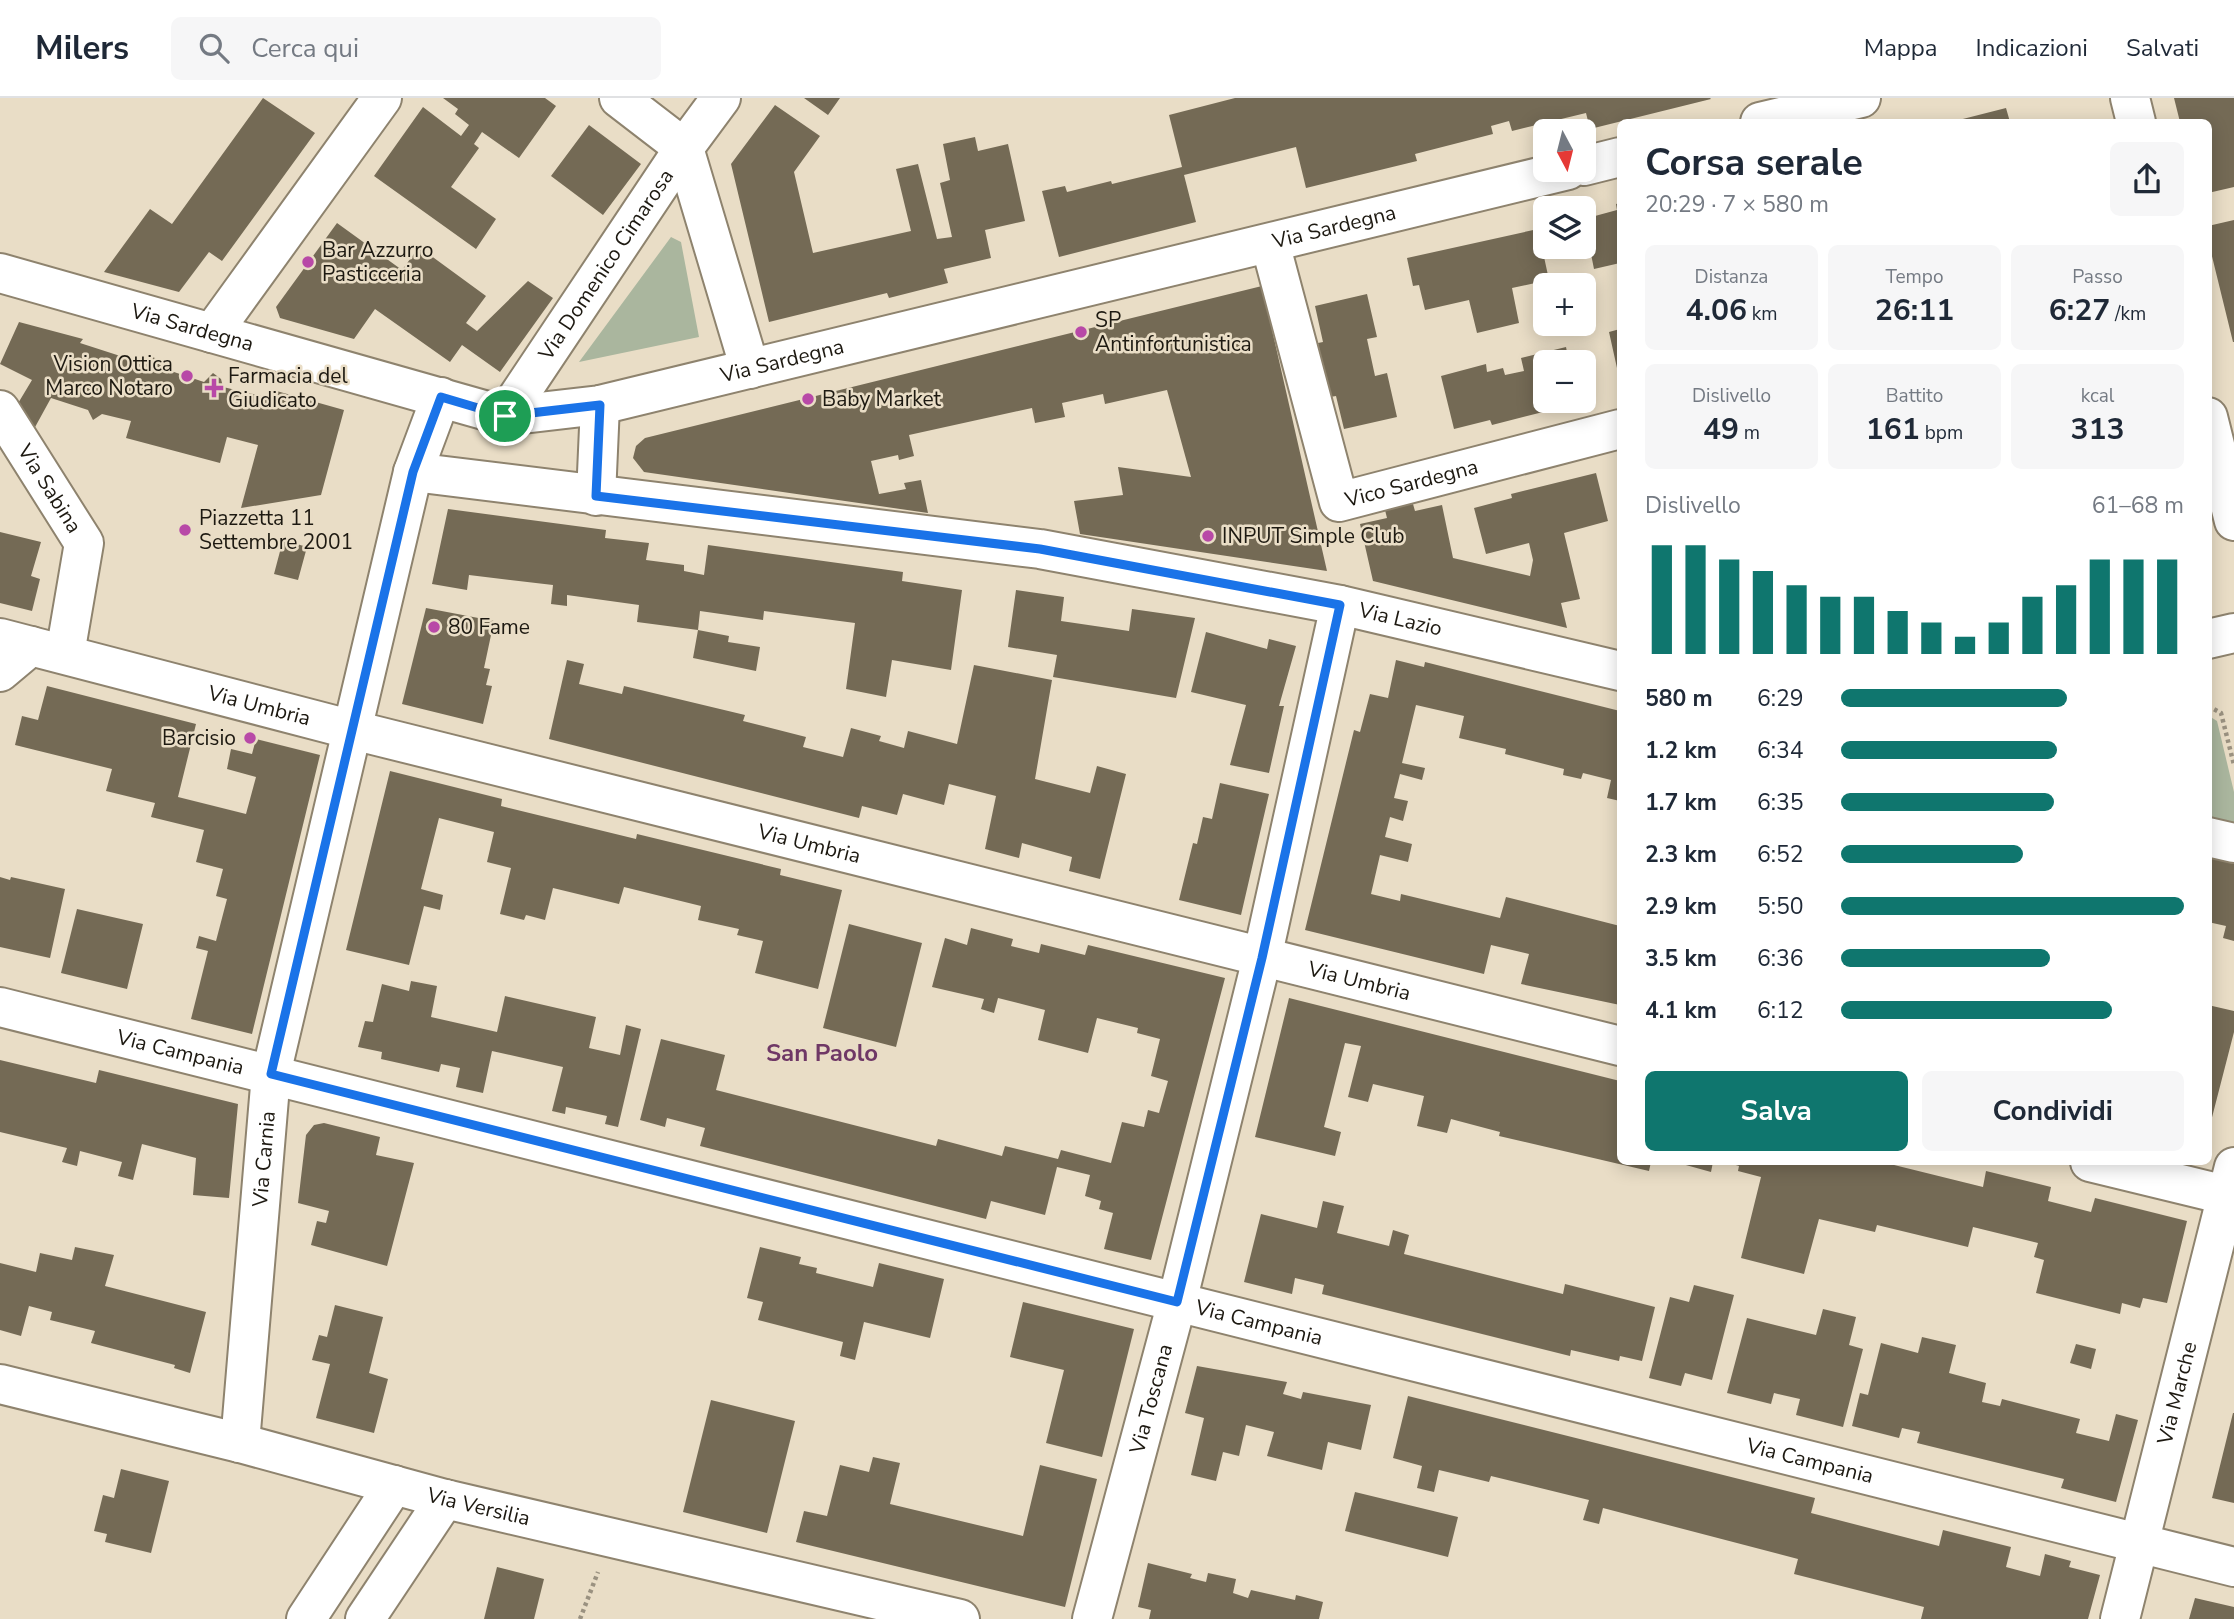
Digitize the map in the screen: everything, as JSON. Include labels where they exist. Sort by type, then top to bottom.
[{"type":"street","points":[[212,333],[382,98]]},
{"type":"street","points":[[620,98],[684,148]]},
{"type":"street","name":"Via Domenico Cimarosa","points":[[505,416],[684,148],[722,98]]},
{"type":"street","points":[[1772,119],[1860,98]]},
{"type":"street","points":[[2130,98],[2135,119]]},
{"type":"street","name":"Via Domenico Cimarosa","points":[[684,148],[750,369]]},
{"type":"street","points":[[1596,163],[1617,158]]},
{"type":"street","name":"Via Sardegna","points":[[0,273],[505,416],[600,405],[1533,178]]},
{"type":"street","name":"Vico Sardegna","points":[[1270,243],[1339,502],[1617,430]]},
{"type":"street","name":"Via Carnia","points":[[240,1443],[271,1074],[413,472],[441,397]]},
{"type":"street","points":[[596,496],[600,405]]},
{"type":"street","name":"Via Sabina","points":[[0,410],[85,543],[32,646]]},
{"type":"street","points":[[2212,433],[2234,521]]},
{"type":"street","name":"Via Lazio","points":[[413,472],[1040,549],[1340,605],[1617,670]]},
{"type":"street","name":"Via Toscana","points":[[1092,1619],[1177,1302],[1262,958],[1340,605]]},
{"type":"street","points":[[2212,638],[2234,633]]},
{"type":"street","points":[[0,672],[32,646]]},
{"type":"street","name":"Via Umbria","points":[[32,646],[354,730],[1617,1045]]},
{"type":"street","points":[[2212,838],[2234,843]]},
{"type":"street","name":"Via Campania","points":[[0,1007],[2234,1567]]},
{"type":"street","points":[[2107,1165],[2232,1187]]},
{"type":"street","name":"Via Marche","points":[[2120,1619],[2232,1187]]},
{"type":"street","name":"Via Versilia","points":[[0,1384],[240,1443],[445,1499],[960,1619]]},
{"type":"street","points":[[306,1619],[394,1485]]},
{"type":"street","points":[[365,1619],[445,1499]]},
{"type":"path","points":[[2212,708],[2221,713],[2234,765]]},
{"type":"green space","points":[[671,237],[681,242],[699,337],[579,362]]},
{"type":"green space","points":[[2212,718],[2217,721],[2234,792],[2234,832],[2212,827]]},
{"type":"building","points":[[263,98],[315,133],[222,261],[209,252],[179,292],[104,272],[150,209],[172,224]]},
{"type":"building","points":[[443,98],[545,98],[556,106],[519,158],[482,132],[474,144],[479,148],[451,187],[496,219],[476,249],[374,176],[423,107],[461,136],[469,125],[455,114],[458,109]]},
{"type":"building","points":[[804,98],[840,98],[828,115]]},
{"type":"building","points":[[1235,98],[1711,99],[1630,119],[1617,119],[1617,122],[1596,128],[1596,119],[1588,119],[1586,113],[1561,119],[1533,119],[1533,126],[1512,131],[1509,121],[1491,126],[1493,134],[1415,154],[1417,161],[1306,188],[1296,147],[1184,175],[1196,222],[1059,257],[1042,191],[1065,186],[1067,192],[1182,167],[1169,115]]},
{"type":"building","points":[[2174,98],[2234,98],[2234,187],[2212,192],[2212,119],[2179,119]]},
{"type":"building","points":[[775,105],[820,136],[794,172],[813,253],[911,231],[896,169],[918,164],[937,239],[952,237],[940,183],[950,180],[943,144],[975,137],[978,151],[1008,144],[1025,221],[985,230],[991,258],[944,269],[948,283],[889,298],[887,293],[769,322],[731,164]]},
{"type":"building","points":[[2006,108],[2009,119],[1963,119]]},
{"type":"building","points":[[589,125],[641,164],[603,215],[551,176]]},
{"type":"building","points":[[1617,210],[1617,264],[1594,269],[1592,259],[1596,259],[1596,216]]},
{"type":"building","points":[[2234,220],[2234,342],[2212,256],[2212,225]]},
{"type":"building","points":[[337,223],[402,270],[419,247],[486,296],[466,323],[477,331],[528,281],[553,298],[500,372],[462,345],[450,362],[375,309],[354,339],[280,318],[276,307]]},
{"type":"building","points":[[1533,230],[1533,259],[1544,259],[1547,273],[1533,273],[1533,283],[1512,288],[1519,323],[1477,333],[1469,300],[1425,310],[1419,285],[1413,286],[1407,258]]},
{"type":"building","points":[[1262,286],[1327,571],[1080,534],[1074,501],[1123,495],[1118,467],[1191,477],[1167,390],[1105,404],[1103,394],[1062,403],[1065,417],[1035,423],[1032,408],[909,435],[914,456],[899,460],[898,455],[871,461],[879,494],[906,489],[904,483],[921,480],[928,513],[644,472],[633,458],[636,446],[645,438]]},
{"type":"building","points":[[1367,294],[1377,337],[1367,339],[1375,376],[1387,373],[1397,417],[1344,429],[1336,396],[1330,397],[1318,343],[1323,342],[1315,306]]},
{"type":"building","points":[[19,322],[83,339],[80,343],[145,364],[152,357],[158,359],[162,368],[204,382],[213,373],[221,379],[223,387],[270,398],[273,390],[344,410],[321,495],[241,508],[258,445],[227,437],[220,463],[126,438],[131,421],[102,414],[93,420],[88,410],[51,398],[34,429],[17,405],[32,380],[0,364]]},
{"type":"building","points":[[1617,330],[1617,368],[1609,332]]},
{"type":"building","points":[[1533,355],[1533,413],[1539,413],[1492,425],[1490,420],[1454,429],[1441,376],[1486,364],[1487,372],[1503,368],[1505,375],[1524,371],[1521,358]]},
{"type":"building","points":[[1596,473],[1608,521],[1564,533],[1580,599],[1561,603],[1567,628],[1373,581],[1360,524],[1387,518],[1385,510],[1413,504],[1415,511],[1442,505],[1453,558],[1530,576],[1533,560],[1529,543],[1486,554],[1474,508],[1512,498],[1511,494]]},
{"type":"building","points":[[448,509],[606,530],[605,538],[649,543],[646,560],[684,565],[684,571],[704,575],[708,545],[903,572],[902,581],[962,590],[951,670],[892,660],[886,697],[846,689],[855,623],[764,611],[763,620],[700,611],[698,630],[637,622],[639,605],[567,595],[567,606],[551,604],[553,585],[469,575],[467,590],[432,584]]},
{"type":"building","points":[[0,532],[41,542],[31,576],[40,579],[32,611],[0,603]]},
{"type":"building","points":[[283,540],[307,547],[298,580],[274,574]]},
{"type":"building","points":[[1016,590],[1064,597],[1061,621],[1129,631],[1132,609],[1195,618],[1176,698],[1053,677],[1057,655],[1008,647]]},
{"type":"building","points":[[426,608],[494,621],[484,668],[490,669],[486,685],[492,686],[483,724],[402,704]]},
{"type":"building","points":[[698,630],[729,636],[728,642],[760,647],[756,671],[693,658]]},
{"type":"building","points":[[1206,632],[1267,649],[1269,639],[1296,646],[1279,706],[1284,706],[1269,773],[1230,765],[1246,705],[1191,692]]},
{"type":"building","points":[[567,660],[584,664],[579,684],[622,694],[624,686],[745,715],[743,721],[806,737],[803,747],[843,757],[851,728],[881,736],[879,741],[904,748],[908,731],[957,744],[974,665],[1052,680],[1035,779],[1090,793],[1097,766],[1126,774],[1100,879],[1069,871],[1072,857],[1022,843],[1019,858],[985,849],[996,796],[949,784],[944,805],[903,794],[897,815],[862,806],[859,818],[549,739]]},
{"type":"building","points":[[1396,660],[1424,667],[1425,662],[1617,710],[1617,800],[1607,798],[1611,780],[1583,773],[1581,779],[1563,775],[1564,769],[1505,754],[1506,749],[1459,738],[1464,716],[1416,705],[1402,763],[1425,768],[1422,780],[1400,774],[1394,798],[1408,801],[1403,821],[1390,817],[1385,837],[1412,844],[1408,862],[1380,855],[1371,894],[1400,901],[1401,894],[1500,918],[1506,897],[1617,925],[1617,1004],[1521,984],[1529,954],[1491,945],[1484,974],[1305,930],[1354,730],[1360,732],[1370,694],[1388,698]]},
{"type":"building","points":[[47,686],[196,724],[178,797],[246,814],[256,777],[227,769],[231,749],[252,754],[256,739],[320,755],[252,1034],[191,1019],[208,951],[196,948],[199,936],[216,941],[227,899],[216,896],[223,869],[196,862],[204,830],[151,817],[155,803],[106,791],[112,769],[15,745],[22,716],[38,720]]},
{"type":"building","points":[[390,771],[502,799],[501,806],[636,839],[637,834],[781,869],[780,875],[842,890],[818,989],[755,973],[763,941],[737,935],[739,929],[698,920],[701,906],[624,887],[619,904],[553,888],[545,920],[526,915],[524,920],[500,914],[511,868],[487,862],[494,832],[439,818],[421,889],[443,895],[440,910],[424,906],[409,965],[346,950]]},
{"type":"building","points":[[1220,783],[1269,794],[1241,915],[1179,900],[1193,843],[1197,844],[1203,817],[1212,819]]},
{"type":"building","points":[[2212,857],[2234,863],[2234,941],[2223,938],[2226,926],[2212,923]]},
{"type":"building","points":[[0,877],[65,889],[50,958],[0,947]]},
{"type":"building","points":[[77,909],[143,924],[127,989],[61,973]]},
{"type":"building","points":[[849,924],[922,943],[896,1047],[823,1028]]},
{"type":"building","points":[[971,928],[1013,939],[1011,946],[1039,953],[1041,944],[1085,955],[1088,945],[1225,978],[1151,1260],[1104,1249],[1113,1213],[1099,1209],[1101,1201],[1085,1196],[1090,1175],[1057,1167],[1045,1215],[991,1201],[986,1219],[700,1146],[705,1128],[667,1118],[665,1127],[640,1120],[661,1039],[725,1055],[716,1090],[936,1146],[938,1139],[1002,1156],[1005,1146],[1058,1159],[1061,1150],[1111,1163],[1122,1122],[1144,1127],[1148,1110],[1159,1113],[1168,1081],[1151,1076],[1160,1039],[1137,1033],[1138,1028],[1097,1018],[1088,1053],[1038,1040],[1045,1010],[998,998],[994,1013],[981,1009],[984,999],[932,987],[945,938],[967,945]]},
{"type":"building","points":[[411,981],[437,986],[431,1017],[497,1032],[505,996],[596,1017],[589,1048],[620,1055],[626,1025],[641,1029],[618,1127],[605,1124],[607,1116],[566,1107],[565,1114],[552,1111],[563,1067],[492,1051],[483,1093],[456,1087],[460,1068],[441,1064],[439,1072],[381,1059],[382,1052],[358,1047],[365,1021],[373,1022],[382,984],[409,991]]},
{"type":"building","points":[[1289,998],[1617,1080],[1617,1164],[1499,1136],[1500,1132],[1451,1119],[1447,1133],[1417,1126],[1424,1096],[1373,1084],[1368,1102],[1348,1097],[1361,1046],[1345,1043],[1324,1127],[1341,1132],[1335,1156],[1255,1137]]},
{"type":"building","points":[[2212,1006],[2234,1011],[2234,1032],[2212,1117]]},
{"type":"building","points":[[0,1060],[96,1083],[99,1070],[238,1104],[229,1198],[193,1195],[196,1158],[142,1144],[133,1180],[118,1176],[122,1162],[80,1151],[77,1166],[62,1162],[67,1148],[0,1132]]},
{"type":"building","points":[[324,1123],[380,1137],[376,1155],[414,1163],[387,1266],[311,1245],[317,1221],[326,1223],[329,1211],[298,1203],[306,1135],[314,1125]]},
{"type":"building","points":[[1623,1165],[1650,1165],[1649,1171]]},
{"type":"building","points":[[1686,1165],[1712,1165],[1711,1172]]},
{"type":"building","points":[[1736,1165],[1894,1165],[1983,1187],[1986,1171],[2051,1187],[2048,1201],[2091,1212],[2095,1198],[2187,1221],[2167,1303],[2143,1298],[2140,1308],[2122,1303],[2120,1314],[2036,1293],[2044,1260],[2034,1257],[2038,1243],[1973,1227],[1968,1247],[1877,1225],[1875,1232],[1819,1219],[1804,1274],[1741,1258],[1761,1177],[1738,1171],[1739,1166]]},
{"type":"building","points":[[1323,1201],[1344,1206],[1337,1233],[1389,1246],[1393,1230],[1409,1235],[1404,1254],[1563,1294],[1565,1284],[1655,1307],[1642,1361],[1620,1356],[1619,1361],[1571,1350],[1570,1356],[1322,1294],[1324,1285],[1295,1278],[1292,1294],[1244,1282],[1261,1214],[1317,1228]]},
{"type":"building","points":[[75,1247],[114,1255],[105,1286],[206,1312],[190,1373],[174,1368],[175,1365],[91,1343],[95,1331],[50,1320],[52,1312],[29,1306],[21,1336],[0,1330],[0,1263],[36,1272],[40,1253],[72,1260]]},
{"type":"building","points":[[760,1247],[801,1257],[799,1264],[817,1268],[816,1273],[873,1287],[879,1263],[944,1279],[930,1338],[864,1322],[855,1360],[840,1356],[843,1342],[758,1320],[763,1302],[747,1298]]},
{"type":"building","points":[[1694,1285],[1734,1295],[1712,1380],[1685,1373],[1681,1386],[1649,1378],[1670,1297],[1689,1302]]},
{"type":"building","points":[[1023,1302],[1134,1329],[1102,1457],[1046,1443],[1064,1370],[1010,1357]]},
{"type":"building","points":[[335,1305],[383,1317],[369,1373],[388,1379],[374,1433],[316,1418],[330,1364],[312,1360],[319,1335],[327,1337]]},
{"type":"building","points":[[1823,1309],[1856,1317],[1849,1345],[1863,1349],[1843,1427],[1796,1415],[1800,1399],[1774,1393],[1771,1404],[1727,1393],[1747,1318],[1816,1335]]},
{"type":"building","points":[[1922,1337],[1956,1345],[1949,1373],[1986,1383],[1982,1402],[2000,1406],[2002,1399],[2080,1419],[2076,1433],[2109,1441],[2116,1414],[2138,1420],[2116,1502],[2061,1488],[2064,1479],[1917,1443],[1920,1432],[1902,1428],[1899,1438],[1852,1426],[1860,1393],[1868,1395],[1881,1343],[1918,1353]]},
{"type":"building","points":[[2076,1344],[2096,1349],[2091,1369],[2070,1363]]},
{"type":"building","points":[[1197,1366],[1287,1382],[1283,1394],[1301,1399],[1303,1392],[1371,1405],[1361,1450],[1328,1442],[1322,1470],[1267,1456],[1274,1432],[1246,1425],[1239,1456],[1223,1452],[1216,1481],[1191,1475],[1204,1418],[1185,1413]]},
{"type":"building","points":[[1408,1396],[1815,1498],[1811,1513],[1939,1546],[1943,1530],[2011,1547],[2006,1567],[2040,1576],[2045,1554],[2071,1561],[2069,1567],[2100,1575],[2088,1619],[1921,1619],[1924,1607],[1794,1574],[1798,1559],[1603,1508],[1599,1524],[1583,1520],[1589,1500],[1491,1476],[1489,1482],[1439,1470],[1434,1492],[1417,1488],[1422,1466],[1393,1458]]},
{"type":"building","points":[[711,1400],[795,1421],[767,1533],[683,1512]]},
{"type":"building","points":[[2234,1413],[2234,1503],[2212,1498]]},
{"type":"building","points":[[873,1457],[900,1463],[890,1504],[1023,1536],[1040,1465],[1097,1479],[1065,1607],[796,1542],[804,1511],[827,1516],[840,1465],[869,1472]]},
{"type":"building","points":[[121,1469],[169,1481],[151,1553],[105,1542],[107,1534],[94,1531],[103,1495],[114,1498]]},
{"type":"building","points":[[1355,1492],[1458,1517],[1448,1557],[1345,1531]]},
{"type":"building","points":[[1148,1563],[1192,1574],[1190,1578],[1206,1582],[1208,1573],[1236,1579],[1233,1593],[1248,1598],[1251,1590],[1295,1600],[1296,1595],[1323,1602],[1319,1619],[1149,1619],[1151,1610],[1138,1607]]},
{"type":"building","points":[[497,1567],[544,1579],[534,1619],[484,1619]]},
{"type":"building","points":[[2195,1598],[2234,1607],[2234,1619],[2189,1619]]},
{"type":"place","name":"Bar Azzurro Pasticceria","points":[[308,262]]},
{"type":"place","name":"SP Antinfortunistica","points":[[1081,332]]},
{"type":"place","name":"Vision Ottica Marco Notaro","points":[[187,376]]},
{"type":"place","name":"Farmacia del Giudicato","points":[[214,388]]},
{"type":"place","name":"Baby Market","points":[[808,399]]},
{"type":"place","name":"Piazzetta 11 Settembre 2001","points":[[185,530]]},
{"type":"place","name":"INPUT Simple Club","points":[[1208,536]]},
{"type":"place","name":"80 Fame","points":[[434,627]]},
{"type":"place","name":"Barcisio","points":[[250,738]]},
{"type":"district","name":"San Paolo","points":[[822,1053]]},
{"type":"route","points":[[441,397],[505,416],[600,405],[596,496],[1040,549],[1340,605],[1262,958],[1177,1302],[271,1074],[413,472],[441,397]]}]
